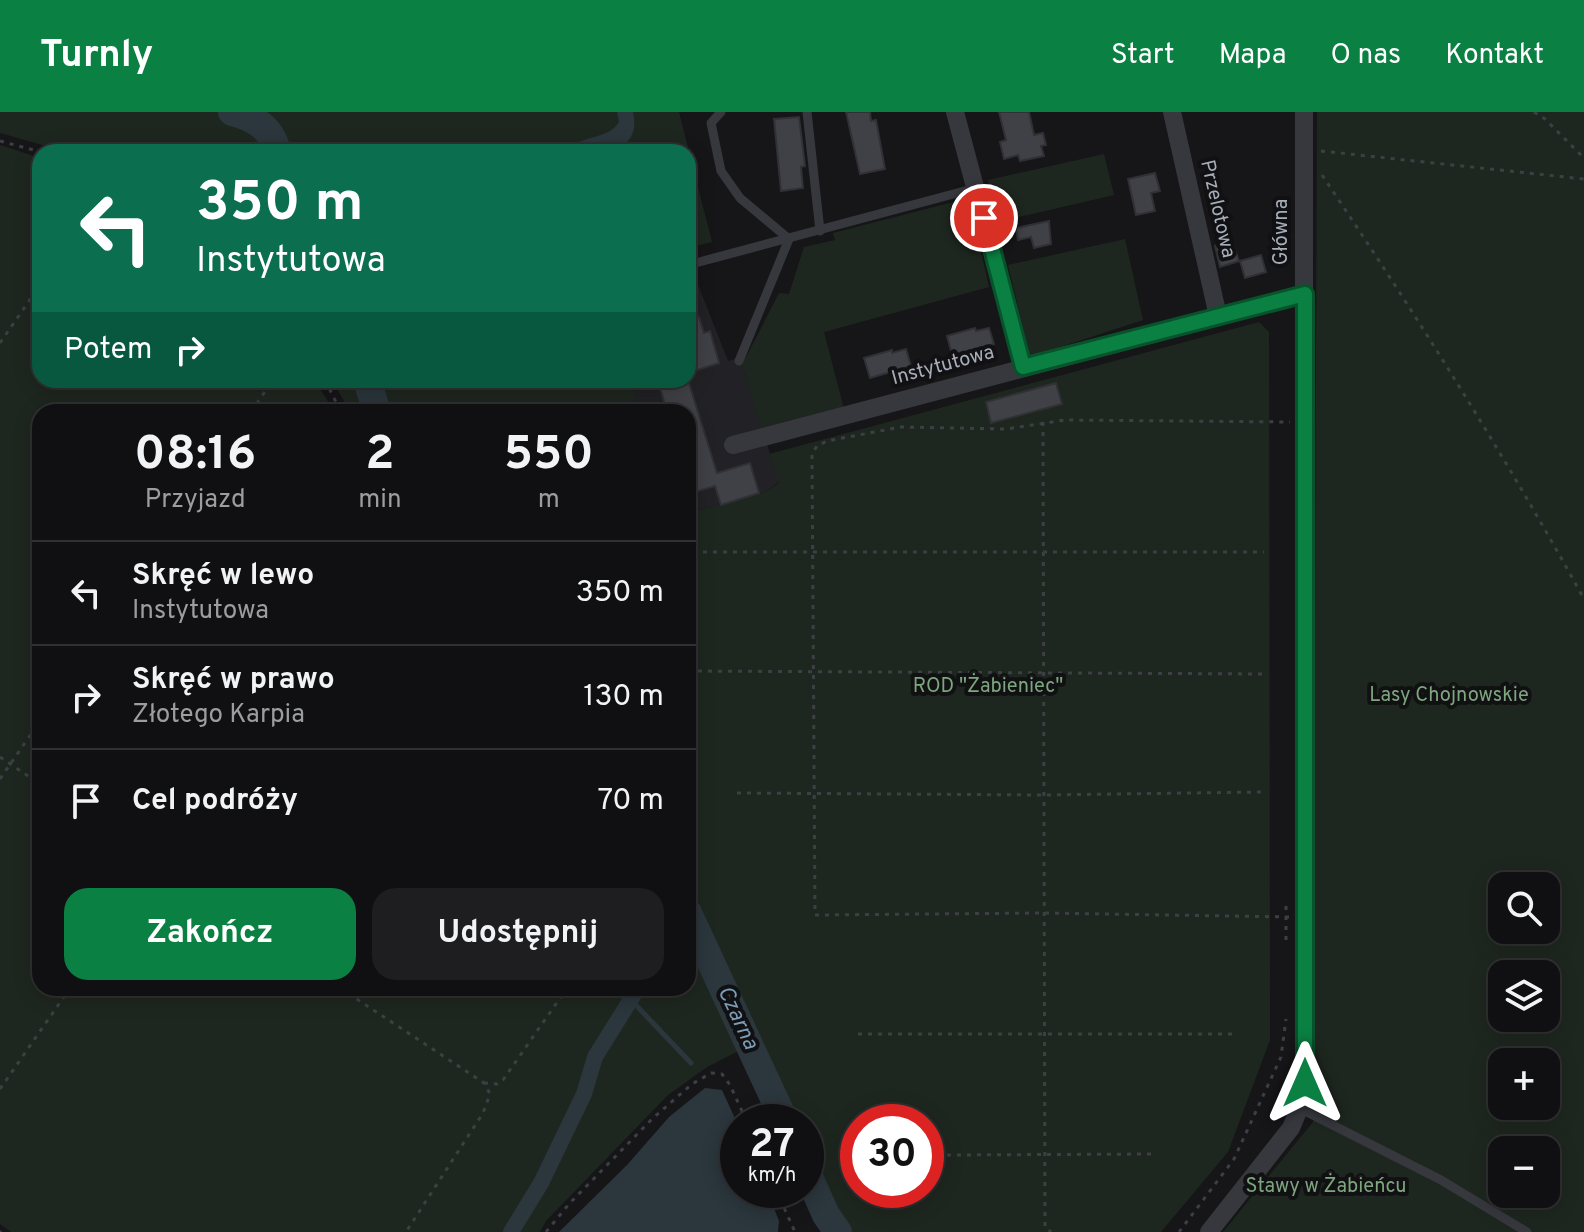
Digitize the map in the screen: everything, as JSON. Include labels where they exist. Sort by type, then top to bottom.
[{"type":"street","points":[[955,112],[1023,367]]},
{"type":"street","name":"Przelotowa","points":[[1172,112],[1218,316]]},
{"type":"street","name":"Główna","points":[[1209,1232],[1282,1141],[1301,1109],[1305,1083],[1304,112]]},
{"type":"street","name":"Instytutowa","points":[[733,445],[1305,294]]},
{"type":"lane","points":[[721,112],[711,123],[721,171],[740,198],[789,239]]},
{"type":"lane","points":[[807,112],[820,231]]},
{"type":"lane","points":[[696,263],[976,188]]},
{"type":"lane","points":[[739,361],[789,239]]},
{"type":"lane","points":[[1301,1109],[1407,1162],[1527,1232]]},
{"type":"path","points":[[1534,112],[1584,158]]},
{"type":"path","points":[[0,141],[32,150]]},
{"type":"path","points":[[1304,149],[1584,179]]},
{"type":"path","points":[[1321,175],[1391,277],[1540,520],[1584,599]]},
{"type":"path","points":[[0,343],[32,297]]},
{"type":"path","points":[[1286,428],[1287,411]]},
{"type":"path","points":[[1269,421],[1043,422],[1006,429],[901,427],[827,441],[817,446],[812,454],[812,551],[815,915],[1043,913],[1270,916]]},
{"type":"path","points":[[1043,422],[1045,1227],[1051,1232]]},
{"type":"path","points":[[703,552],[1264,552]]},
{"type":"path","points":[[696,671],[1264,674]]},
{"type":"path","points":[[0,779],[32,732]]},
{"type":"path","points":[[0,757],[32,779]]},
{"type":"path","points":[[737,793],[1043,795],[1263,792]]},
{"type":"path","points":[[1286,901],[1286,946]]},
{"type":"path","points":[[0,1089],[64,996]]},
{"type":"path","points":[[352,996],[484,1083],[490,1094],[483,1113],[406,1232]]},
{"type":"path","points":[[484,1083],[497,1084],[503,1080],[561,996]]},
{"type":"path","points":[[1179,1232],[1234,1159],[1281,1057],[1286,1019]]},
{"type":"path","points":[[858,1034],[1237,1034]]},
{"type":"path","points":[[546,1232],[652,1119],[692,1084],[711,1073],[722,1074],[739,1104]]},
{"type":"path","points":[[947,1155],[1155,1154]]},
{"type":"path","points":[[784,1208],[795,1232]]},
{"type":"shaded area","points":[[617,112],[633,112],[631,137],[623,144],[575,144],[608,132],[619,122]]},
{"type":"shaded area","points":[[696,286],[699,287],[728,361],[735,359],[742,365],[779,482],[765,492],[696,511],[696,404],[634,404],[637,388],[696,388]]},
{"type":"shaded area","points":[[705,1088],[722,1090],[728,1104],[720,1104],[720,1208],[774,1208],[779,1221],[778,1232],[559,1232],[627,1165],[669,1117]]},
{"type":"green space","points":[[0,112],[679,112],[687,144],[39,144],[0,133]]},
{"type":"green space","name":"Lasy Chojnowskie","points":[[1317,112],[1584,112],[1584,1232],[1223,1232],[1313,1122]]},
{"type":"green space","name":"ROD \"Żabieniec\"","points":[[0,145],[32,155],[32,388],[319,388],[330,404],[32,404],[32,996],[696,996],[696,511],[765,492],[779,483],[769,454],[1259,322],[1269,332],[1270,1040],[1228,1152],[1161,1232],[851,1232],[831,1210],[824,1193],[824,1104],[789,1104],[762,1039],[707,1067],[668,1095],[546,1221],[540,1232],[11,1232],[0,1224]]},
{"type":"green space","points":[[1104,154],[1114,195],[998,222],[988,180]]},
{"type":"green space","points":[[696,179],[712,242],[696,246]]},
{"type":"green space","points":[[969,198],[989,287],[824,332],[844,409],[762,430],[742,365],[779,293],[789,294],[804,247],[835,240],[833,233]]},
{"type":"green space","points":[[1125,239],[1143,320],[1030,357],[1008,265]]},
{"type":"green space","points":[[336,388],[637,388],[634,404],[346,404]]},
{"type":"building","points":[[846,112],[870,112],[871,121],[876,120],[885,169],[860,174]]},
{"type":"building","points":[[999,112],[1029,112],[1034,135],[1043,133],[1046,145],[1041,146],[1044,156],[1020,161],[1018,155],[1004,159],[1000,142],[1006,140]]},
{"type":"building","points":[[799,117],[805,166],[801,167],[803,188],[781,191],[774,119]]},
{"type":"building","points":[[1155,173],[1160,191],[1151,193],[1155,211],[1136,215],[1128,179]]},
{"type":"building","points":[[1049,221],[1051,244],[1034,248],[1031,237],[1018,240],[1016,228]]},
{"type":"building","points":[[1232,241],[1239,261],[1220,267],[1215,246]]},
{"type":"building","points":[[1261,255],[1266,272],[1245,278],[1240,261]]},
{"type":"building","points":[[699,317],[704,333],[710,331],[719,363],[696,370],[696,318]]},
{"type":"building","points":[[975,328],[976,331],[989,328],[994,344],[952,355],[947,336]]},
{"type":"building","points":[[906,349],[911,366],[870,378],[864,358]]},
{"type":"building","points":[[1056,383],[1062,404],[991,423],[986,402]]},
{"type":"building","points":[[660,388],[690,388],[695,404],[665,404]]},
{"type":"building","points":[[696,406],[717,473],[750,463],[759,493],[721,505],[715,486],[696,492]]},
{"type":"waterway","name":"Czarna","points":[[232,112],[261,125],[275,144]]},
{"type":"waterway","name":"Czarna","points":[[370,388],[374,404]]},
{"type":"waterway","name":"Czarna","points":[[696,930],[777,1104]]},
{"type":"waterway","points":[[511,1232],[541,1183],[584,1094],[595,1057],[633,996]]},
{"type":"waterway","points":[[631,1000],[691,1063]]},
{"type":"waterway","name":"Czarna","points":[[823,1208],[838,1232]]},
{"type":"route","points":[[984,218],[1023,367],[1305,294],[1305,1083]]},
{"type":"park label","name":"Stawy w Żabieńcu","points":[[1326,1187]]}]
